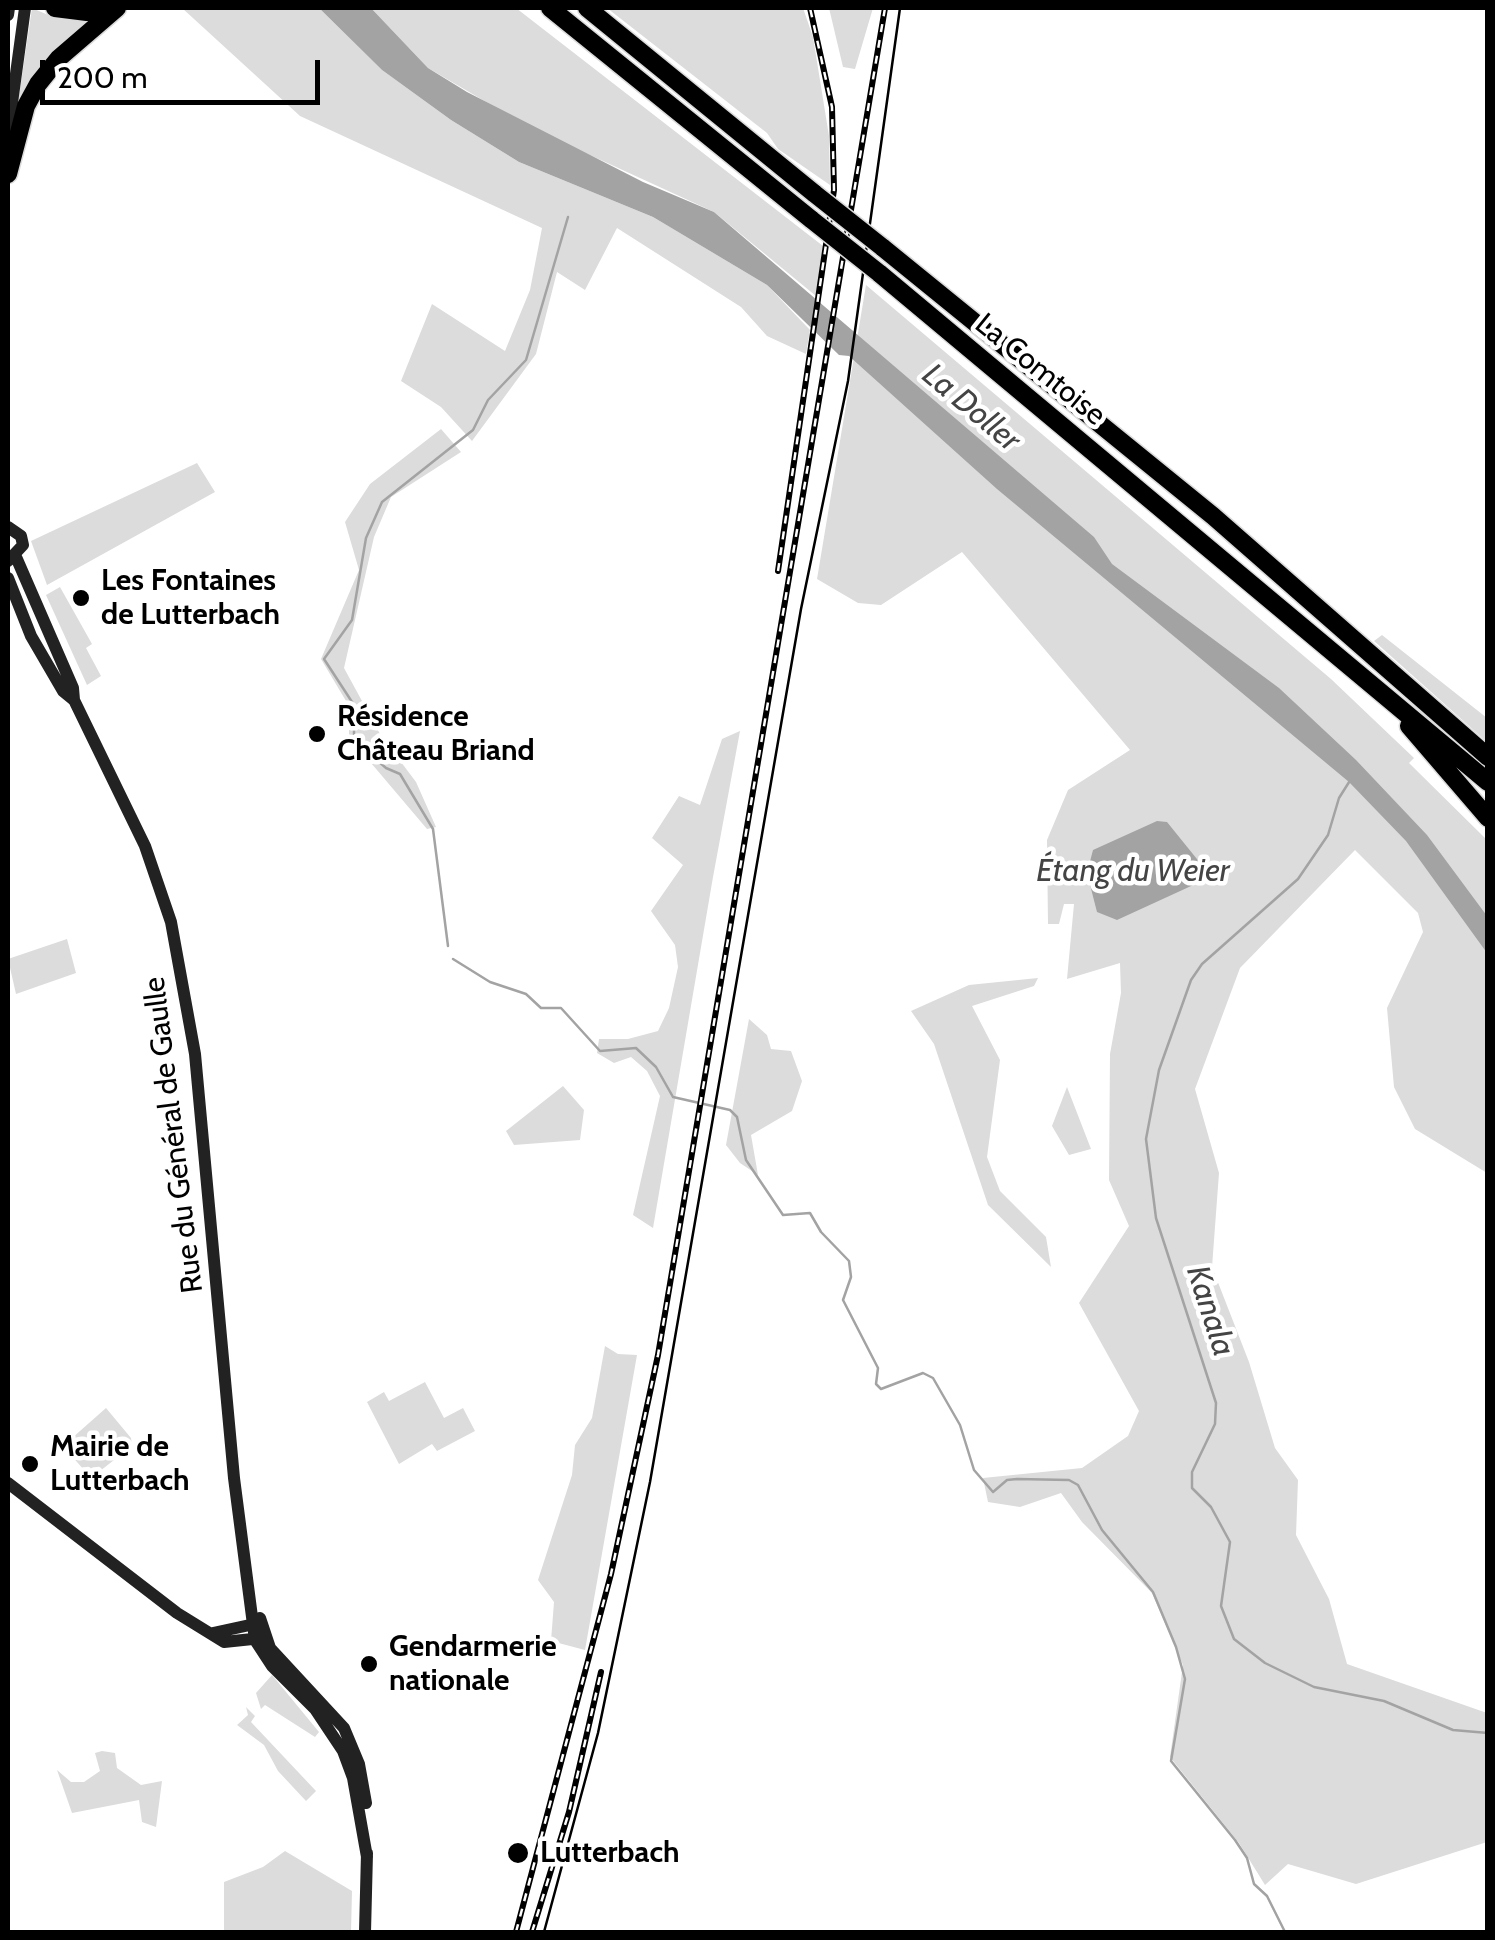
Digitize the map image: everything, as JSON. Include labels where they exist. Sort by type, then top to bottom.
[{"type":"highway","points":[[56,8],[87,12],[96,8]]},
{"type":"highway","points":[[8,174],[26,106],[38,84],[59,58],[118,8]]},
{"type":"highway","name":"La Comtoise","points":[[550,8],[878,273],[1360,671],[1488,782]]},
{"type":"highway","name":"La Comtoise","points":[[586,8],[1213,516],[1488,757]]},
{"type":"highway","points":[[1360,671],[1370,692],[1413,730],[1488,818]]},
{"type":"main road","points":[[8,132],[25,8]]},
{"type":"main road","name":"Rue du Général de Gaulle","points":[[8,526],[21,536],[23,545],[12,559],[73,688],[74,700],[145,846],[178,956],[196,1067],[234,1478],[258,1631]]},
{"type":"main road","name":"Rue du Général de Gaulle","points":[[8,578],[31,636],[63,691],[74,700]]},
{"type":"main road","points":[[8,1484],[176,1613],[213,1633],[258,1631]]},
{"type":"main road","points":[[258,1631],[263,1656],[315,1710],[336,1738],[349,1765],[367,1858]]},
{"type":"main road","points":[[258,1631],[344,1728],[362,1775],[367,1830],[365,1932]]},
{"type":"shaded area","points":[[32,8],[55,18],[75,18],[105,9],[16,116]]},
{"type":"shaded area","points":[[182,8],[319,8],[382,70],[451,120],[519,162],[653,217],[767,285],[810,330],[806,354],[767,336],[741,307],[617,228],[585,290],[557,272],[536,354],[472,441],[441,407],[401,381],[432,304],[505,351],[530,290],[542,228],[300,116]]},
{"type":"shaded area","points":[[371,8],[516,8],[823,246],[816,296],[714,212],[529,127],[428,68]]},
{"type":"shaded area","points":[[607,8],[803,8],[813,37],[829,136],[830,185],[778,149],[767,133]]},
{"type":"shaded area","points":[[829,8],[873,8],[855,69],[843,67]]},
{"type":"shaded area","points":[[866,285],[1331,679],[1414,758],[1409,763],[1487,840],[1487,1173],[1415,1129],[1394,1087],[1387,1008],[1423,932],[1418,913],[1355,850],[1240,968],[1195,1089],[1219,1173],[1212,1267],[1249,1362],[1275,1448],[1298,1480],[1296,1535],[1329,1599],[1347,1664],[1487,1713],[1487,1842],[1356,1884],[1288,1864],[1265,1885],[1239,1843],[1170,1757],[1183,1665],[1152,1593],[1082,1522],[1061,1493],[1020,1507],[988,1502],[983,1478],[1082,1468],[1128,1436],[1139,1411],[1079,1303],[1129,1226],[1109,1180],[1110,1054],[1121,993],[1120,963],[1067,979],[1074,904],[1064,904],[1059,924],[1048,924],[1047,840],[1068,790],[1130,750],[962,552],[881,605],[858,603],[817,579]]},
{"type":"shaded area","points":[[441,429],[461,452],[391,497],[374,537],[344,668],[380,734],[416,782],[436,827],[427,829],[349,737],[349,706],[321,659],[359,570],[345,522],[370,484]]},
{"type":"shaded area","points":[[197,463],[215,492],[47,585],[31,541]]},
{"type":"shaded area","points":[[60,587],[92,644],[86,648],[101,676],[87,685],[46,595]]},
{"type":"shaded area","points":[[1382,635],[1487,718],[1487,742],[1374,641]]},
{"type":"shaded area","points":[[740,731],[653,1228],[633,1215],[660,1096],[647,1071],[631,1057],[614,1063],[597,1053],[599,1039],[628,1039],[658,1031],[669,1008],[678,967],[675,945],[651,911],[683,865],[652,838],[679,796],[700,805],[722,739]]},
{"type":"shaded area","points":[[67,939],[76,973],[16,994],[8,959]]},
{"type":"shaded area","points":[[1038,978],[1034,986],[972,1006],[1000,1060],[987,1157],[1000,1191],[1046,1237],[1051,1267],[988,1205],[934,1044],[911,1011],[969,985]]},
{"type":"shaded area","points":[[749,1019],[767,1035],[771,1049],[791,1051],[802,1081],[792,1111],[751,1135],[758,1175],[740,1163],[726,1145]]},
{"type":"shaded area","points":[[563,1086],[584,1110],[580,1140],[514,1145],[506,1131]]},
{"type":"shaded area","points":[[1067,1087],[1091,1149],[1069,1155],[1052,1126]]},
{"type":"shaded area","points":[[605,1346],[618,1354],[637,1355],[585,1650],[551,1641],[554,1602],[538,1580],[572,1475],[575,1445],[592,1418]]},
{"type":"shaded area","points":[[425,1382],[444,1418],[463,1408],[475,1431],[437,1451],[432,1444],[399,1464],[367,1402],[384,1392],[389,1401]]},
{"type":"shaded area","points":[[106,1408],[131,1438],[132,1446],[91,1478],[63,1446]]},
{"type":"shaded area","points":[[272,1675],[319,1732],[315,1737],[265,1705],[261,1709],[256,1693]]},
{"type":"shaded area","points":[[246,1707],[255,1716],[251,1722],[316,1791],[306,1801],[278,1771],[264,1745],[237,1725],[248,1715]]},
{"type":"shaded area","points":[[95,1753],[115,1753],[117,1768],[141,1785],[162,1781],[156,1827],[142,1822],[139,1800],[72,1813],[57,1770],[71,1782],[84,1782],[100,1771]]},
{"type":"shaded area","points":[[285,1851],[352,1891],[351,1932],[224,1932],[224,1882],[263,1867]]},
{"type":"water","name":"La Doller","points":[[319,8],[371,8],[428,68],[467,92],[643,182],[714,212],[1094,537],[1112,564],[1279,688],[1356,760],[1427,835],[1487,916],[1487,953],[1406,841],[1349,782],[997,489],[849,356],[839,355],[767,285],[653,217],[519,162],[451,120],[382,70]]},
{"type":"water","name":"Étang du Weier","points":[[1157,821],[1167,822],[1205,869],[1202,881],[1117,920],[1097,912],[1087,873],[1093,850]]},
{"type":"waterway","points":[[448,946],[433,829],[400,774],[386,768],[360,745],[354,734],[354,705],[324,659],[352,620],[366,538],[382,502],[473,430],[488,400],[526,360],[568,217]]},
{"type":"waterway","name":"Kanala","points":[[1351,779],[1339,798],[1328,835],[1298,879],[1202,964],[1191,980],[1159,1070],[1146,1139],[1156,1218],[1216,1403],[1215,1424],[1192,1472],[1192,1488],[1211,1507],[1230,1542],[1221,1606],[1234,1639],[1265,1663],[1314,1687],[1384,1701],[1453,1730],[1488,1733]]},
{"type":"waterway","points":[[453,959],[490,982],[526,994],[541,1008],[561,1008],[600,1051],[636,1048],[656,1067],[673,1097],[730,1110],[737,1117],[746,1160],[783,1215],[810,1213],[821,1232],[849,1261],[851,1277],[843,1300],[878,1368],[876,1384],[881,1389],[923,1373],[933,1378],[960,1425],[974,1470],[993,1492],[1007,1480],[1017,1479],[1069,1480],[1078,1485],[1102,1530],[1153,1592],[1176,1647],[1185,1679],[1171,1761],[1235,1840],[1247,1858],[1254,1884],[1267,1896],[1285,1932]]},
{"type":"tram line","points":[[544,1932],[598,1733],[650,1482],[801,609],[848,381],[900,8]]},
{"type":"railway","points":[[778,571],[834,190],[832,107],[810,8]]},
{"type":"railway","points":[[516,1932],[611,1574],[658,1355],[885,8]]},
{"type":"railway","points":[[532,1932],[569,1812],[601,1672]]},
{"type":"place","name":"Les Fontaines de Lutterbach","points":[[81,598]]},
{"type":"place","name":"Résidence Château Briand","points":[[317,734]]},
{"type":"place","name":"Mairie de Lutterbach","points":[[30,1464]]},
{"type":"place","name":"Gendarmerie nationale","points":[[369,1664]]},
{"type":"place","name":"Lutterbach","points":[[518,1853]]}]
